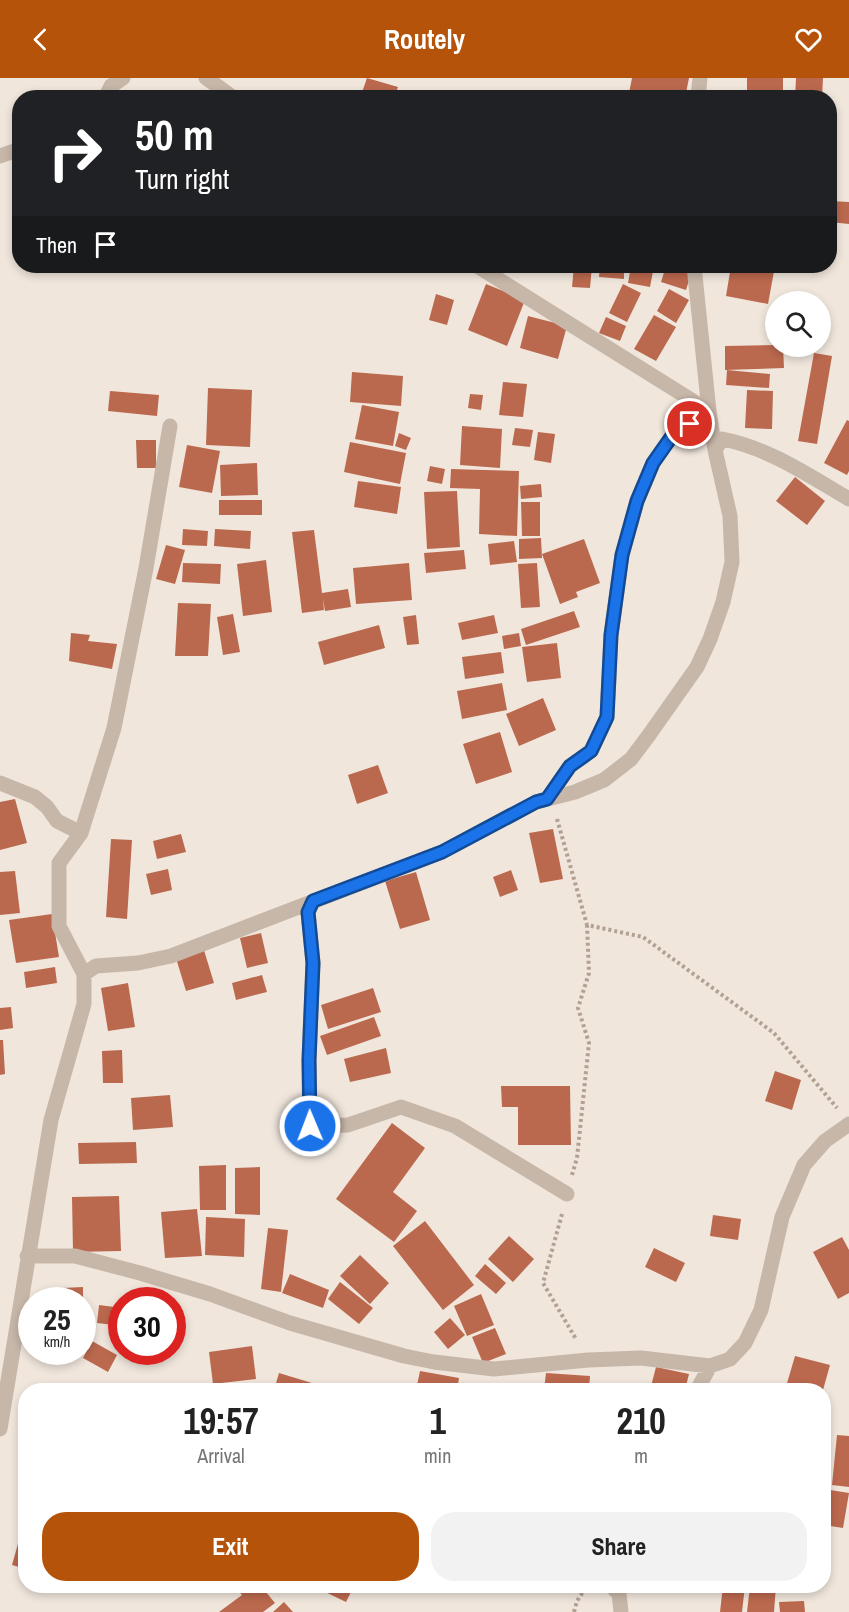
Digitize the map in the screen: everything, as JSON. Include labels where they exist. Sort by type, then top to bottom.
[{"type":"street","points":[[109,90],[123,78]]},
{"type":"street","points":[[206,78],[223,90]]},
{"type":"street","points":[[488,273],[709,411]]},
{"type":"street","points":[[84,974],[96,966],[138,963],[171,956],[442,852],[536,802],[575,792],[604,780],[631,759],[697,667],[723,602],[732,562],[730,516],[709,411],[695,273]]},
{"type":"street","points":[[547,799],[570,766],[591,751],[607,717],[611,635],[622,555],[637,501],[653,463],[672,436],[709,411]]},
{"type":"street","points":[[0,1429],[51,1120],[84,1004],[84,974],[58,926],[59,863],[81,833],[114,728],[146,568],[170,426]]},
{"type":"street","points":[[715,450],[722,439],[744,443],[777,457],[849,499]]},
{"type":"street","points":[[0,783],[36,797],[57,820],[81,833]]},
{"type":"street","points":[[313,901],[308,912],[313,963],[309,1060],[310,1126],[348,1125],[401,1107],[455,1126],[567,1194]]},
{"type":"street","points":[[27,1256],[75,1256],[210,1294],[290,1323],[404,1356],[434,1362],[494,1369],[588,1360],[641,1358],[710,1366],[730,1359],[745,1342],[761,1310],[782,1217],[804,1165],[845,1119]]},
{"type":"street","points":[[702,1383],[710,1366]]},
{"type":"street","points":[[618,1593],[621,1612]]},
{"type":"path","points":[[547,799],[558,820],[587,925],[589,973],[578,1008],[589,1043],[577,1158],[543,1283],[588,1360]]},
{"type":"path","points":[[587,925],[643,937],[774,1034],[845,1119]]},
{"type":"path","points":[[574,1612],[582,1593]]},
{"type":"building","points":[[367,78],[398,87],[397,90],[363,90]]},
{"type":"building","points":[[632,78],[689,78],[687,90],[630,90]]},
{"type":"building","points":[[747,78],[783,78],[783,90],[747,90]]},
{"type":"building","points":[[796,78],[823,78],[822,90],[795,90]]},
{"type":"building","points":[[837,201],[849,202],[849,224],[837,223]]},
{"type":"building","points":[[573,273],[591,273],[590,288],[572,287]]},
{"type":"building","points":[[599,273],[624,273],[624,279],[599,277]]},
{"type":"building","points":[[630,273],[653,273],[650,287],[628,283]]},
{"type":"building","points":[[664,273],[691,273],[686,290],[661,282]]},
{"type":"building","points":[[730,273],[774,273],[770,291],[765,291],[765,303],[726,296]]},
{"type":"building","points":[[486,284],[525,300],[507,346],[468,330]]},
{"type":"building","points":[[623,284],[641,293],[627,322],[609,313]]},
{"type":"building","points":[[669,289],[689,300],[676,323],[657,311]]},
{"type":"building","points":[[436,294],[454,300],[447,325],[429,320]]},
{"type":"building","points":[[654,315],[676,327],[656,361],[634,349]]},
{"type":"building","points":[[528,316],[567,326],[558,359],[520,348]]},
{"type":"building","points":[[606,317],[626,326],[620,341],[599,333]]},
{"type":"building","points":[[765,345],[765,357],[784,357],[784,368],[725,370],[725,346]]},
{"type":"building","points":[[832,356],[817,444],[798,441],[813,357]]},
{"type":"building","points":[[727,370],[770,374],[769,388],[726,385]]},
{"type":"building","points":[[352,372],[403,376],[401,406],[350,402]]},
{"type":"building","points":[[503,382],[527,384],[523,417],[499,415]]},
{"type":"building","points":[[208,388],[252,390],[250,447],[206,445]]},
{"type":"building","points":[[747,390],[773,391],[772,429],[745,428]]},
{"type":"building","points":[[110,391],[159,395],[157,416],[108,411]]},
{"type":"building","points":[[470,394],[483,395],[481,410],[468,408]]},
{"type":"building","points":[[362,405],[399,412],[393,446],[355,439]]},
{"type":"building","points":[[847,420],[849,421],[849,471],[847,475],[824,463]]},
{"type":"building","points":[[462,426],[502,429],[500,468],[460,465]]},
{"type":"building","points":[[515,428],[533,430],[530,447],[512,445]]},
{"type":"building","points":[[538,432],[555,434],[551,463],[534,460]]},
{"type":"building","points":[[399,433],[411,438],[406,450],[395,446]]},
{"type":"building","points":[[136,440],[156,440],[156,468],[137,468]]},
{"type":"building","points":[[350,442],[406,453],[400,484],[344,472]]},
{"type":"building","points":[[187,445],[220,451],[212,493],[179,487]]},
{"type":"building","points":[[257,463],[258,495],[221,496],[220,465]]},
{"type":"building","points":[[430,466],[445,469],[442,484],[427,481]]},
{"type":"building","points":[[451,469],[519,471],[517,536],[479,534],[480,489],[450,488]]},
{"type":"building","points":[[795,477],[825,501],[807,525],[776,501]]},
{"type":"building","points":[[358,481],[401,487],[397,514],[354,507]]},
{"type":"building","points":[[541,484],[542,497],[521,499],[520,486]]},
{"type":"building","points":[[457,491],[460,547],[427,549],[424,492]]},
{"type":"building","points":[[219,500],[262,500],[262,515],[219,515]]},
{"type":"building","points":[[521,502],[540,502],[540,536],[522,536]]},
{"type":"building","points":[[183,529],[208,531],[207,546],[182,545]]},
{"type":"building","points":[[215,529],[251,531],[250,549],[214,546]]},
{"type":"building","points":[[314,530],[322,593],[348,589],[351,607],[325,611],[323,599],[324,610],[302,613],[292,532]]},
{"type":"building","points":[[541,538],[542,558],[519,559],[519,539]]},
{"type":"building","points":[[584,539],[600,583],[576,592],[578,597],[560,604],[542,554]]},
{"type":"building","points":[[514,541],[517,562],[490,565],[488,544]]},
{"type":"building","points":[[166,545],[185,550],[175,584],[156,579]]},
{"type":"building","points":[[464,550],[466,569],[426,573],[424,553]]},
{"type":"building","points":[[266,560],[272,612],[243,616],[237,564]]},
{"type":"building","points":[[183,563],[221,564],[220,584],[182,582]]},
{"type":"building","points":[[409,563],[412,600],[356,604],[353,568]]},
{"type":"building","points":[[537,563],[540,607],[521,608],[518,564]]},
{"type":"building","points":[[178,603],[211,604],[208,656],[175,656]]},
{"type":"building","points":[[574,611],[580,627],[526,645],[521,629]]},
{"type":"building","points":[[233,614],[240,652],[223,655],[217,617]]},
{"type":"building","points":[[416,615],[419,644],[407,645],[403,617]]},
{"type":"building","points":[[494,615],[498,633],[462,640],[458,623]]},
{"type":"building","points":[[379,625],[385,648],[324,665],[318,642]]},
{"type":"building","points":[[71,633],[90,635],[88,641],[117,644],[112,669],[69,661]]},
{"type":"building","points":[[519,633],[521,646],[504,649],[502,636]]},
{"type":"building","points":[[557,643],[561,678],[527,682],[522,647]]},
{"type":"building","points":[[501,652],[504,673],[465,679],[462,657]]},
{"type":"building","points":[[502,683],[507,710],[462,719],[457,691]]},
{"type":"building","points":[[543,698],[556,730],[519,746],[506,714]]},
{"type":"building","points":[[500,732],[512,772],[476,784],[463,744]]},
{"type":"building","points":[[378,765],[388,793],[357,804],[348,775]]},
{"type":"building","points":[[15,799],[27,843],[0,850],[0,802]]},
{"type":"building","points":[[553,829],[563,879],[540,883],[529,833]]},
{"type":"building","points":[[181,834],[186,852],[157,859],[153,841]]},
{"type":"building","points":[[111,839],[132,840],[127,919],[106,917]]},
{"type":"building","points":[[168,869],[172,890],[151,895],[146,874]]},
{"type":"building","points":[[511,870],[518,890],[500,897],[493,877]]},
{"type":"building","points":[[15,871],[20,913],[0,915],[0,872]]},
{"type":"building","points":[[416,872],[430,920],[400,929],[385,881]]},
{"type":"building","points":[[52,914],[59,957],[16,963],[9,920]]},
{"type":"building","points":[[261,933],[268,963],[247,968],[240,938]]},
{"type":"building","points":[[203,947],[214,983],[186,991],[175,955]]},
{"type":"building","points":[[55,967],[57,983],[26,988],[24,972]]},
{"type":"building","points":[[262,975],[267,992],[236,1000],[232,983]]},
{"type":"building","points":[[128,983],[135,1027],[108,1031],[101,988]]},
{"type":"building","points":[[373,988],[381,1012],[328,1029],[321,1005]]},
{"type":"building","points":[[11,1007],[13,1028],[0,1030],[0,1008]]},
{"type":"building","points":[[374,1017],[381,1036],[327,1055],[320,1036]]},
{"type":"building","points":[[0,1040],[3,1040],[5,1074],[0,1075]]},
{"type":"building","points":[[386,1048],[391,1073],[350,1082],[344,1059]]},
{"type":"building","points":[[122,1050],[123,1083],[103,1083],[102,1051]]},
{"type":"building","points":[[775,1071],[801,1080],[792,1110],[765,1101]]},
{"type":"building","points":[[501,1086],[570,1086],[571,1145],[518,1145],[518,1107],[502,1107]]},
{"type":"building","points":[[170,1095],[173,1127],[133,1130],[131,1098]]},
{"type":"building","points":[[392,1123],[425,1148],[393,1192],[417,1211],[394,1242],[336,1199]]},
{"type":"building","points":[[136,1142],[137,1163],[79,1164],[78,1143]]},
{"type":"building","points":[[226,1165],[226,1210],[200,1210],[199,1166]]},
{"type":"building","points":[[260,1167],[260,1215],[235,1214],[235,1168]]},
{"type":"building","points":[[119,1196],[121,1251],[73,1252],[72,1197]]},
{"type":"building","points":[[197,1209],[202,1256],[165,1258],[161,1212]]},
{"type":"building","points":[[713,1215],[741,1219],[738,1240],[710,1236]]},
{"type":"building","points":[[206,1217],[245,1219],[244,1257],[205,1255]]},
{"type":"building","points":[[425,1221],[474,1285],[443,1310],[393,1246]]},
{"type":"building","points":[[268,1228],[288,1230],[281,1292],[261,1289]]},
{"type":"building","points":[[509,1236],[534,1259],[513,1282],[488,1259]]},
{"type":"building","points":[[842,1237],[849,1250],[849,1293],[838,1299],[813,1252]]},
{"type":"building","points":[[654,1248],[685,1263],[676,1282],[645,1267]]},
{"type":"building","points":[[360,1255],[389,1283],[370,1304],[340,1276]]},
{"type":"building","points":[[485,1264],[506,1283],[496,1294],[475,1276]]},
{"type":"building","points":[[290,1274],[329,1290],[323,1308],[282,1293]]},
{"type":"building","points":[[340,1282],[373,1308],[359,1324],[328,1299]]},
{"type":"building","points":[[481,1294],[494,1325],[467,1336],[454,1306]]},
{"type":"building","points":[[99,1305],[108,1306],[108,1324],[97,1323]]},
{"type":"building","points":[[450,1318],[465,1335],[448,1349],[434,1332]]},
{"type":"building","points":[[495,1328],[506,1354],[483,1363],[472,1337]]},
{"type":"building","points":[[96,1343],[108,1350],[108,1365],[112,1365],[108,1372],[96,1365]]},
{"type":"building","points":[[252,1346],[256,1379],[213,1383],[209,1352]]},
{"type":"building","points":[[795,1356],[830,1365],[825,1383],[787,1383]]},
{"type":"building","points":[[656,1367],[689,1374],[687,1383],[652,1383]]},
{"type":"building","points":[[420,1371],[459,1378],[458,1383],[417,1383]]},
{"type":"building","points":[[279,1373],[312,1383],[276,1383]]},
{"type":"building","points":[[546,1373],[590,1376],[590,1383],[545,1383]]},
{"type":"building","points":[[837,1435],[849,1436],[849,1487],[832,1485]]},
{"type":"building","points":[[831,1490],[849,1493],[843,1528],[831,1526]]},
{"type":"building","points":[[18,1544],[18,1567],[12,1565]]},
{"type":"building","points":[[240,1593],[267,1593],[275,1603],[263,1612],[219,1612],[242,1595]]},
{"type":"building","points":[[327,1593],[350,1593],[346,1602]]},
{"type":"building","points":[[722,1593],[744,1593],[742,1612],[720,1612]]},
{"type":"building","points":[[749,1593],[775,1593],[774,1612],[747,1612]]},
{"type":"building","points":[[804,1601],[805,1612],[780,1612],[779,1602]]},
{"type":"building","points":[[284,1602],[293,1612],[273,1612]]},
{"type":"route","points":[[310,1126],[309,1060],[313,963],[308,912],[313,901],[442,852],[536,802],[547,799],[570,766],[591,751],[607,717],[611,635],[622,555],[637,501],[653,463],[672,436],[690,424]]}]
